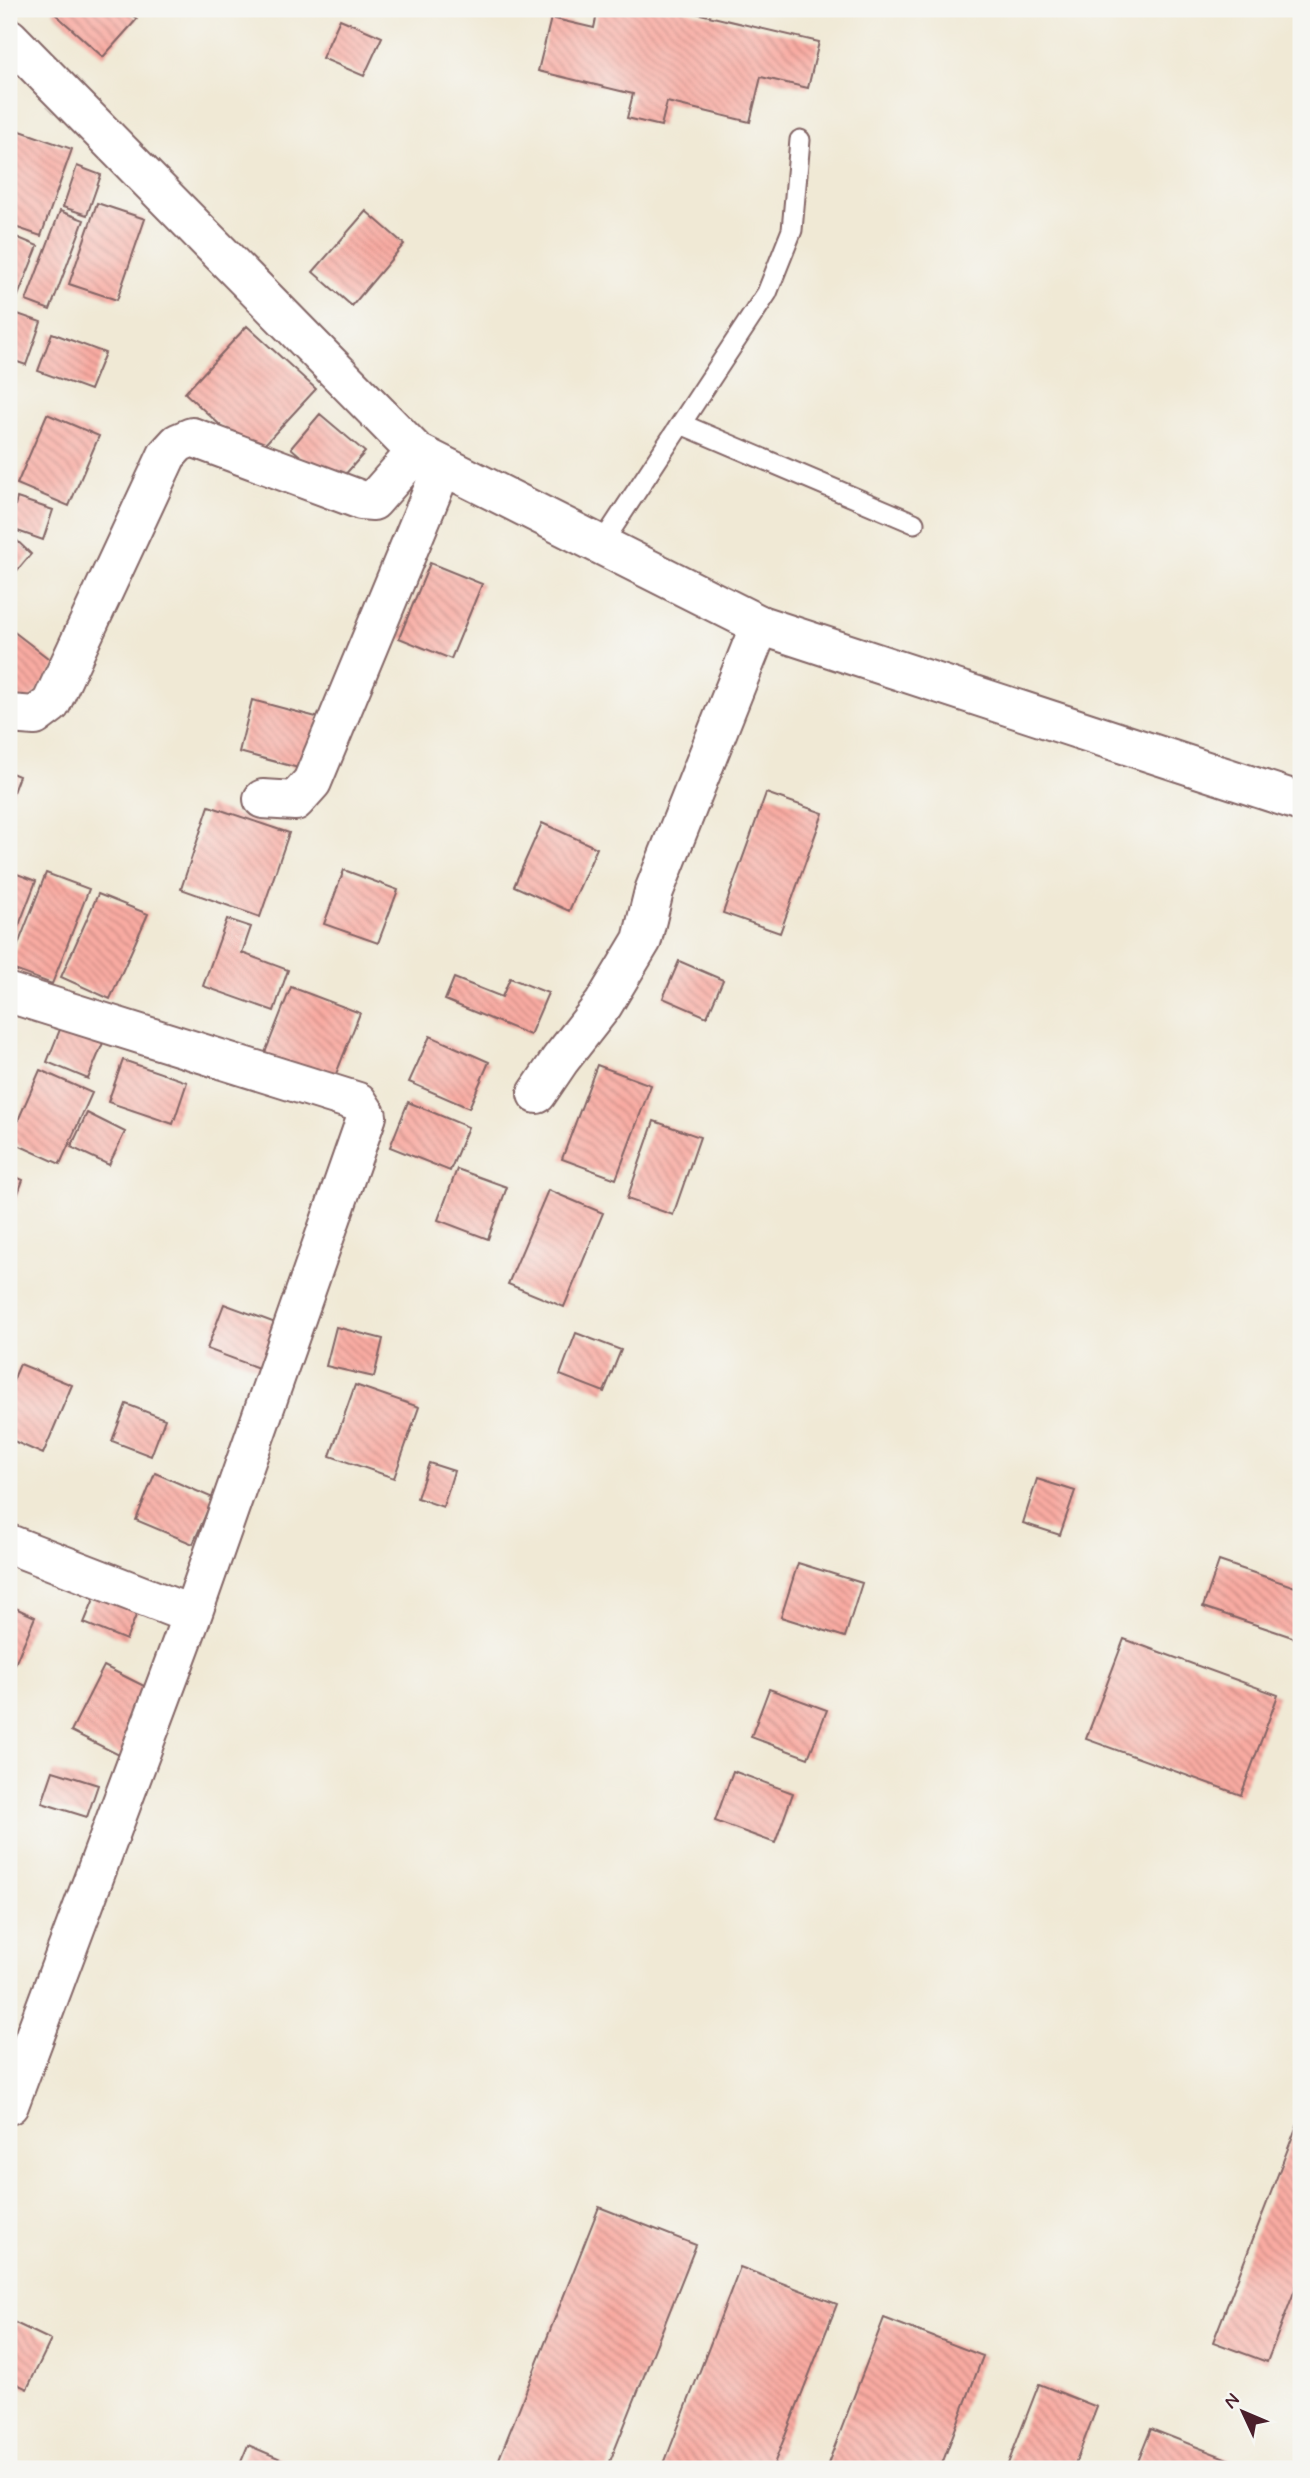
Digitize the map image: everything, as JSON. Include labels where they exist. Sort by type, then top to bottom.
[{"type":"street","points":[[9,38],[430,459],[761,625],[1301,802]]},
{"type":"street","points":[[9,714],[35,716],[51,704],[167,455],[178,443],[192,437],[361,500],[373,500],[430,459]]},
{"type":"street","points":[[263,799],[295,801],[312,782],[430,459]]},
{"type":"street","points":[[537,1094],[603,1005],[642,940],[654,891],[761,625]]},
{"type":"street","points":[[9,993],[358,1102],[367,1116],[192,1615],[9,2105]]},
{"type":"street","points":[[9,1544],[192,1615]]},
{"type":"lane","points":[[601,545],[767,293],[792,230],[800,140]]},
{"type":"lane","points":[[681,424],[914,523]]},
{"type":"building","points":[[56,9],[125,9],[137,19],[103,57],[53,12]]},
{"type":"building","points":[[598,9],[679,9],[819,42],[808,88],[761,77],[750,122],[667,102],[661,126],[627,118],[633,94],[538,71],[551,18],[594,28]]},
{"type":"building","points":[[340,19],[382,37],[364,76],[322,58]]},
{"type":"building","points":[[9,127],[72,149],[41,236],[9,225]]},
{"type":"building","points":[[77,166],[101,175],[87,215],[63,207]]},
{"type":"building","points":[[97,203],[145,219],[117,300],[69,284]]},
{"type":"building","points":[[60,211],[84,220],[50,310],[26,301]]},
{"type":"building","points":[[366,211],[404,244],[352,306],[313,272]]},
{"type":"building","points":[[9,234],[38,246],[18,296],[9,292]]},
{"type":"building","points":[[9,311],[41,322],[26,365],[9,359]]},
{"type":"building","points":[[247,326],[316,389],[254,456],[185,393]]},
{"type":"building","points":[[52,333],[105,353],[90,390],[38,371]]},
{"type":"building","points":[[47,414],[99,436],[69,506],[17,484]]},
{"type":"building","points":[[320,414],[365,452],[335,486],[291,448]]},
{"type":"building","points":[[17,498],[53,510],[43,540],[9,528]]},
{"type":"building","points":[[9,533],[31,554],[9,580]]},
{"type":"building","points":[[430,563],[482,584],[451,659],[399,638]]},
{"type":"building","points":[[9,628],[57,665],[20,713],[9,704]]},
{"type":"building","points":[[252,700],[320,718],[306,770],[239,752]]},
{"type":"building","points":[[9,772],[19,776],[9,803]]},
{"type":"building","points":[[766,793],[823,813],[780,933],[723,913]]},
{"type":"building","points":[[209,806],[289,833],[260,917],[181,889]]},
{"type":"building","points":[[542,823],[597,848],[569,911],[514,886]]},
{"type":"building","points":[[344,870],[398,890],[378,943],[324,924]]},
{"type":"building","points":[[9,871],[36,881],[9,951]]},
{"type":"building","points":[[46,873],[89,889],[52,984],[9,968]]},
{"type":"building","points":[[98,894],[148,914],[110,999],[61,977]]},
{"type":"building","points":[[227,919],[251,927],[242,953],[288,970],[274,1011],[203,986]]},
{"type":"building","points":[[679,961],[723,980],[707,1017],[663,998]]},
{"type":"building","points":[[454,978],[502,997],[510,978],[548,993],[530,1035],[445,1000]]},
{"type":"building","points":[[291,987],[360,1013],[332,1084],[263,1058]]},
{"type":"building","points":[[63,1022],[105,1038],[88,1079],[47,1062]]},
{"type":"building","points":[[430,1036],[489,1062],[469,1108],[409,1082]]},
{"type":"building","points":[[123,1060],[187,1082],[173,1124],[108,1102]]},
{"type":"building","points":[[597,1065],[651,1085],[616,1179],[562,1159]]},
{"type":"building","points":[[40,1070],[92,1093],[60,1164],[9,1141]]},
{"type":"building","points":[[408,1102],[468,1127],[450,1171],[390,1147]]},
{"type":"building","points":[[87,1113],[125,1132],[109,1165],[71,1147]]},
{"type":"building","points":[[654,1121],[700,1137],[673,1215],[627,1199]]},
{"type":"building","points":[[457,1169],[507,1187],[488,1239],[438,1220]]},
{"type":"building","points":[[9,1174],[23,1180],[9,1217]]},
{"type":"building","points":[[548,1190],[603,1213],[564,1307],[508,1284]]},
{"type":"building","points":[[224,1304],[289,1328],[272,1373],[207,1349]]},
{"type":"building","points":[[336,1327],[383,1339],[374,1377],[326,1366]]},
{"type":"building","points":[[576,1333],[621,1350],[604,1392],[560,1375]]},
{"type":"building","points":[[20,1364],[72,1385],[43,1454],[9,1439],[9,1390]]},
{"type":"building","points":[[355,1385],[419,1407],[394,1478],[330,1456]]},
{"type":"building","points":[[126,1404],[165,1419],[151,1456],[112,1441]]},
{"type":"building","points":[[429,1463],[454,1471],[443,1507],[417,1498]]},
{"type":"building","points":[[155,1473],[213,1498],[193,1544],[136,1520]]},
{"type":"building","points":[[1037,1479],[1075,1491],[1060,1535],[1023,1523]]},
{"type":"building","points":[[1219,1561],[1301,1589],[1301,1640],[1203,1607]]},
{"type":"building","points":[[798,1563],[862,1583],[845,1637],[781,1617]]},
{"type":"building","points":[[98,1589],[140,1606],[126,1640],[84,1623]]},
{"type":"building","points":[[9,1605],[35,1617],[15,1664],[9,1662]]},
{"type":"building","points":[[1124,1639],[1278,1695],[1241,1795],[1086,1739]]},
{"type":"building","points":[[104,1666],[160,1694],[127,1759],[71,1731]]},
{"type":"building","points":[[769,1689],[827,1710],[808,1758],[751,1737]]},
{"type":"building","points":[[53,1771],[98,1785],[87,1817],[42,1803]]},
{"type":"building","points":[[733,1771],[793,1793],[775,1843],[715,1821]]},
{"type":"building","points":[[1301,2115],[1301,2274],[1267,2362],[1213,2342]]},
{"type":"building","points":[[599,2207],[696,2245],[607,2469],[495,2469]]},
{"type":"building","points":[[740,2267],[837,2304],[772,2469],[662,2469]]},
{"type":"building","points":[[884,2318],[983,2356],[940,2469],[826,2469]]},
{"type":"building","points":[[9,2320],[51,2340],[27,2389],[9,2380]]},
{"type":"building","points":[[1039,2384],[1097,2407],[1073,2469],[1006,2469]]},
{"type":"building","points":[[1151,2429],[1233,2461],[1230,2469],[1135,2469]]},
{"type":"building","points":[[248,2445],[297,2466],[296,2469],[238,2469]]}]
